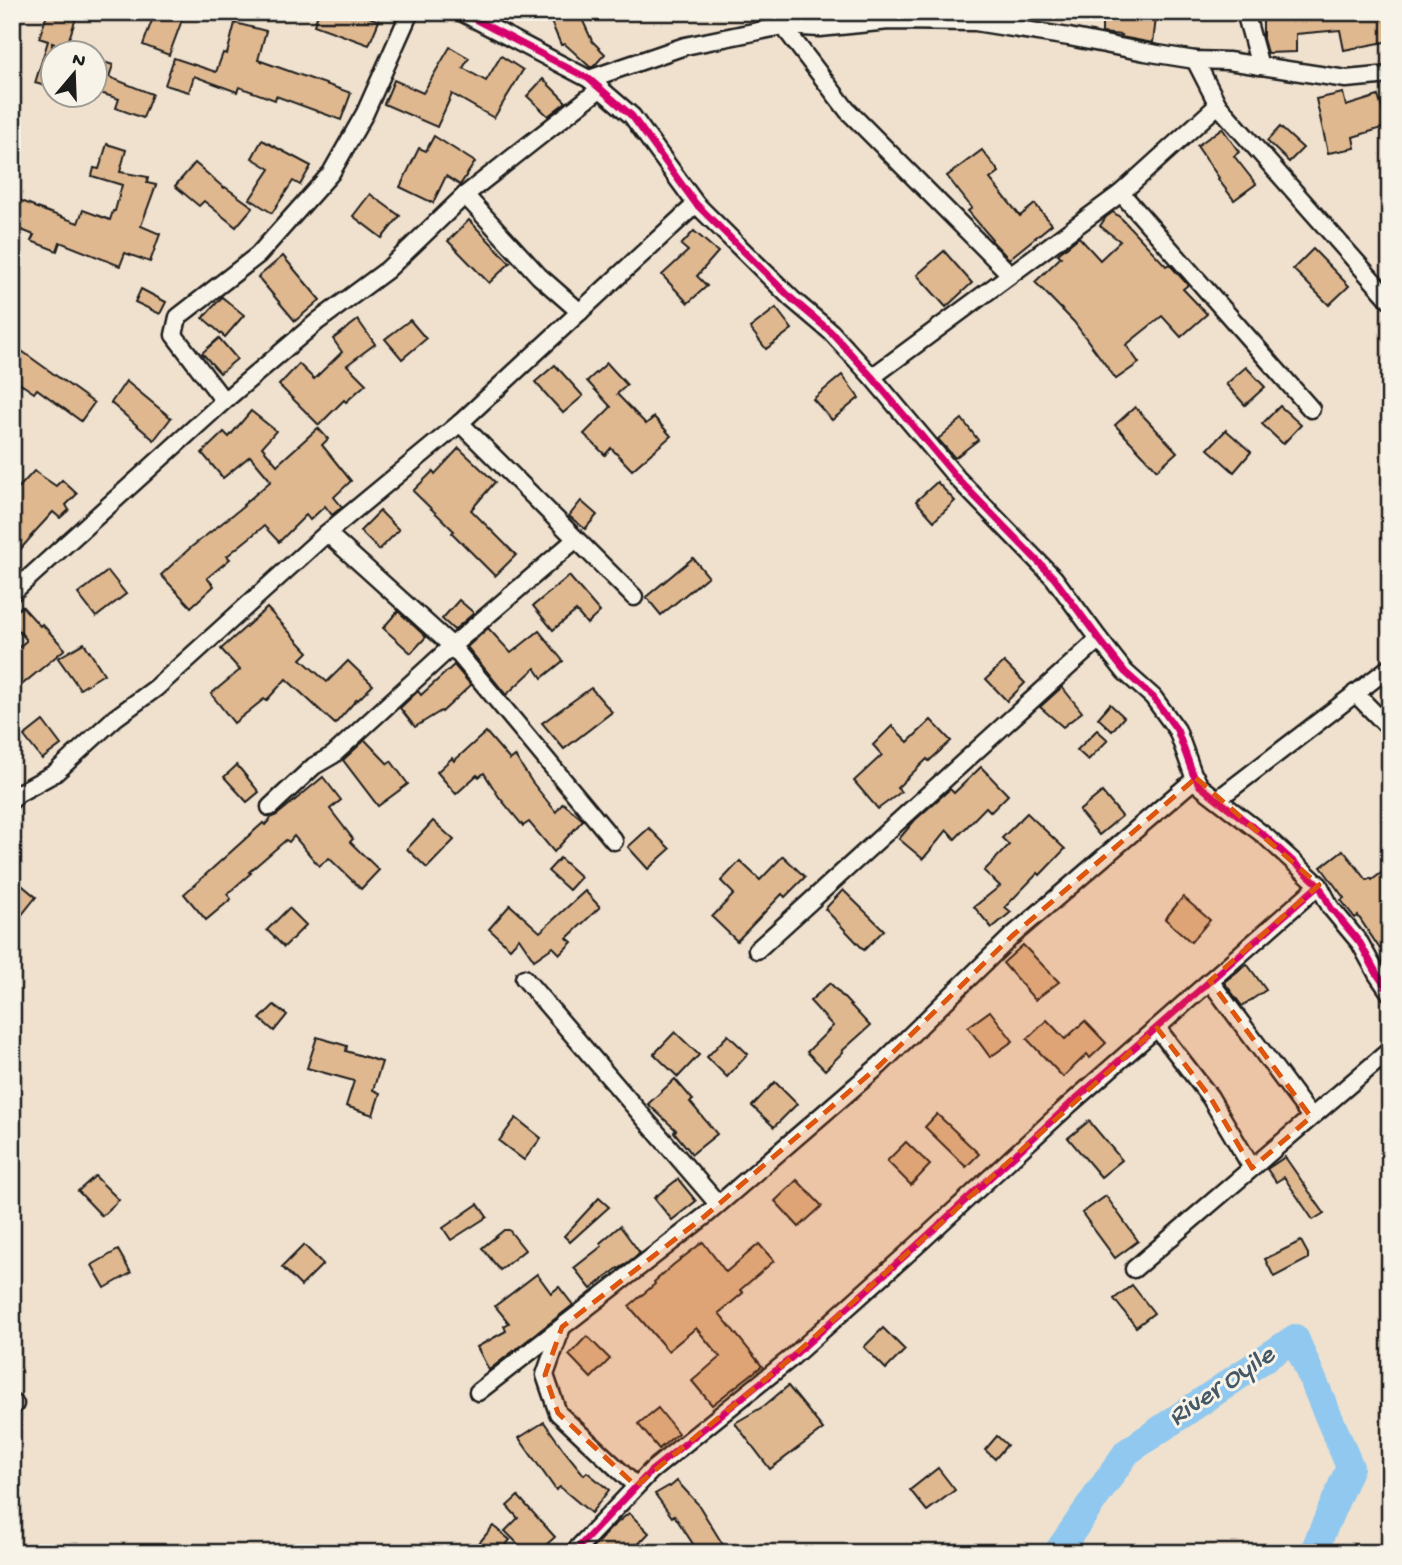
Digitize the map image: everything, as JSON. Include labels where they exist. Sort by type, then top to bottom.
[{"type":"street","points":[[224,401],[174,335],[178,317],[258,255],[331,173],[365,113],[411,12]]},
{"type":"street","points":[[461,12],[595,83],[632,116],[696,204],[792,299],[831,332],[957,478],[1054,578],[1125,672],[1153,697],[1177,730],[1200,786],[1265,836],[1319,885],[1331,908],[1383,970],[1390,993]]},
{"type":"street","points":[[1245,12],[1260,66]]},
{"type":"street","points":[[12,593],[224,401],[318,321],[387,270],[465,195],[595,83],[685,46],[783,26],[820,28],[889,21],[975,22],[1195,60],[1228,61],[1346,79],[1390,75]]},
{"type":"street","points":[[783,26],[847,110],[1010,274]]},
{"type":"street","points":[[1195,60],[1218,105],[1390,300]]},
{"type":"street","points":[[872,377],[1121,193],[1218,105]]},
{"type":"street","points":[[1121,193],[1311,409]]},
{"type":"street","points":[[465,195],[539,276],[580,312]]},
{"type":"street","points":[[12,800],[17,794],[55,773],[115,718],[156,688],[327,533],[460,423],[696,204]]},
{"type":"street","points":[[460,423],[634,597]]},
{"type":"street","points":[[327,533],[452,646],[614,841]]},
{"type":"street","points":[[270,807],[314,766],[334,755],[452,646],[575,540]]},
{"type":"street","points":[[757,950],[1099,639]]},
{"type":"street","points":[[1218,799],[1390,667]]},
{"type":"street","points":[[1355,693],[1390,729]]},
{"type":"street","points":[[478,1392],[718,1204],[880,1065],[1012,936],[1196,778]]},
{"type":"street","points":[[573,1553],[650,1471],[790,1359],[1070,1104],[1319,885]]},
{"type":"street","points":[[524,978],[718,1204]]},
{"type":"street","points":[[1210,981],[1311,1117]]},
{"type":"street","points":[[1157,1028],[1210,1097],[1252,1168]]},
{"type":"street","points":[[1134,1269],[1390,1050]]},
{"type":"street","points":[[562,1327],[545,1376],[558,1413],[636,1486]]},
{"type":"highlighted area","points":[[1196,778],[1319,885],[1210,981],[1311,1117],[1252,1168],[1210,1097],[1157,1028],[790,1359],[636,1486],[558,1413],[545,1375],[562,1327],[705,1216],[880,1065],[1012,936]]},
{"type":"building","points":[[48,12],[78,12],[69,38],[39,38]]},
{"type":"building","points":[[155,12],[185,12],[169,55],[143,45]]},
{"type":"building","points":[[319,12],[357,12],[379,21],[369,45],[314,25]]},
{"type":"building","points":[[560,12],[579,12],[592,41],[605,54],[593,67],[565,44],[561,45],[549,17]]},
{"type":"building","points":[[1263,12],[1390,12],[1390,41],[1344,50],[1340,30],[1296,34],[1296,52],[1267,53],[1263,39]]},
{"type":"building","points":[[1125,13],[1156,18],[1153,43],[1102,33],[1102,17],[1124,18]]},
{"type":"building","points":[[235,23],[266,31],[258,60],[351,93],[341,120],[276,96],[275,100],[239,87],[237,92],[194,76],[189,92],[165,85],[174,58],[216,72],[223,53],[227,54]]},
{"type":"building","points":[[450,47],[469,58],[463,68],[486,81],[501,56],[523,70],[494,118],[452,94],[437,127],[384,104],[394,80],[423,93]]},
{"type":"building","points":[[108,63],[113,65],[109,77],[152,94],[143,118],[116,108],[119,99],[108,95]]},
{"type":"building","points":[[543,79],[566,102],[548,116],[527,96]]},
{"type":"building","points":[[1343,93],[1346,106],[1378,96],[1388,126],[1353,137],[1355,148],[1328,153],[1316,99]]},
{"type":"building","points":[[1280,127],[1303,148],[1289,162],[1267,141]]},
{"type":"building","points":[[1222,128],[1239,152],[1234,156],[1256,184],[1234,200],[1197,146]]},
{"type":"building","points":[[434,136],[475,162],[460,185],[446,176],[433,203],[400,187],[419,148],[426,151]]},
{"type":"building","points":[[262,140],[311,166],[300,185],[293,181],[272,213],[250,199],[270,169],[252,158]]},
{"type":"building","points":[[107,144],[126,150],[120,172],[148,177],[147,183],[156,185],[141,226],[160,234],[150,262],[125,253],[120,266],[60,242],[57,251],[31,241],[34,235],[12,226],[12,197],[78,223],[83,210],[110,220],[122,185],[92,176],[94,168],[99,169]]},
{"type":"building","points":[[982,150],[999,172],[990,179],[1020,216],[1035,204],[1052,224],[1009,259],[968,211],[972,208],[947,176]]},
{"type":"building","points":[[195,163],[224,188],[253,207],[236,227],[204,201],[199,206],[175,186]]},
{"type":"building","points":[[370,194],[400,216],[382,238],[353,216]]},
{"type":"building","points":[[1113,212],[1166,266],[1169,264],[1188,285],[1183,289],[1207,314],[1181,337],[1162,316],[1126,345],[1139,363],[1116,379],[1074,322],[1035,282],[1061,257],[1058,254],[1079,237],[1100,260],[1120,241],[1100,226]]},
{"type":"building","points":[[469,220],[510,263],[489,283],[448,241]]},
{"type":"building","points":[[694,231],[718,252],[697,276],[707,286],[688,303],[662,275],[688,251],[681,245]]},
{"type":"building","points":[[1313,249],[1349,286],[1329,305],[1293,269]]},
{"type":"building","points":[[944,251],[972,283],[946,307],[917,275]]},
{"type":"building","points":[[283,256],[320,300],[295,321],[258,277]]},
{"type":"building","points":[[141,289],[166,302],[160,314],[135,302]]},
{"type":"building","points":[[222,297],[244,315],[225,337],[203,318]]},
{"type":"building","points":[[776,308],[792,329],[766,349],[750,328]]},
{"type":"building","points":[[358,320],[375,344],[347,365],[366,384],[346,402],[344,400],[319,425],[279,385],[299,364],[314,379],[342,352],[333,339]]},
{"type":"building","points":[[410,320],[426,339],[402,359],[385,339]]},
{"type":"building","points":[[219,338],[237,359],[220,373],[202,353]]},
{"type":"building","points":[[19,349],[94,403],[81,421],[37,389],[34,393],[12,378],[12,358]]},
{"type":"building","points":[[607,363],[627,385],[617,394],[646,424],[654,417],[671,436],[632,470],[611,448],[605,455],[584,434],[611,407],[587,381]]},
{"type":"building","points":[[555,365],[583,396],[563,413],[535,382]]},
{"type":"building","points":[[1246,367],[1265,387],[1245,405],[1226,384]]},
{"type":"building","points":[[842,375],[859,398],[832,420],[813,399]]},
{"type":"building","points":[[126,381],[171,418],[154,440],[111,403]]},
{"type":"building","points":[[1280,406],[1301,425],[1283,444],[1262,424]]},
{"type":"building","points":[[1135,407],[1177,452],[1157,470],[1115,425]]},
{"type":"building","points":[[251,411],[276,431],[262,447],[277,465],[318,428],[328,439],[322,445],[351,481],[334,497],[342,507],[332,515],[325,506],[310,520],[306,515],[279,542],[264,526],[227,556],[230,559],[207,578],[214,586],[191,607],[161,575],[271,481],[250,456],[223,478],[202,453],[224,432],[229,437]]},
{"type":"building","points":[[962,419],[978,440],[955,458],[938,439]]},
{"type":"building","points":[[1226,430],[1251,452],[1234,472],[1208,449]]},
{"type":"building","points":[[459,448],[495,482],[471,510],[516,555],[495,576],[413,491],[433,471],[435,474]]},
{"type":"building","points":[[34,471],[56,486],[62,480],[77,494],[66,505],[69,510],[60,518],[53,512],[12,559],[12,495]]},
{"type":"building","points":[[937,482],[955,501],[934,521],[916,501]]},
{"type":"building","points":[[581,501],[597,515],[585,529],[569,516]]},
{"type":"building","points":[[380,511],[399,530],[379,550],[360,531]]},
{"type":"building","points":[[693,558],[708,576],[661,615],[646,597]]},
{"type":"building","points":[[108,571],[126,594],[96,617],[78,594]]},
{"type":"building","points":[[569,576],[600,612],[587,624],[576,611],[553,630],[533,606]]},
{"type":"building","points":[[459,600],[474,613],[454,630],[442,619]]},
{"type":"building","points":[[22,606],[65,649],[12,693],[12,653],[26,639],[12,623],[12,615]]},
{"type":"building","points":[[267,608],[308,652],[301,659],[327,682],[348,661],[373,685],[335,724],[286,679],[266,701],[264,699],[234,723],[211,694],[240,670],[221,649]]},
{"type":"building","points":[[398,611],[426,637],[411,653],[383,628]]},
{"type":"building","points":[[488,628],[511,653],[539,631],[563,661],[542,678],[535,668],[506,695],[467,647]]},
{"type":"building","points":[[84,643],[104,674],[80,689],[58,658]]},
{"type":"building","points":[[1004,662],[1025,683],[1007,701],[986,679]]},
{"type":"building","points":[[454,665],[471,685],[442,712],[415,727],[400,708],[418,691],[421,695]]},
{"type":"building","points":[[1062,687],[1082,712],[1063,727],[1040,707]]},
{"type":"building","points":[[591,688],[612,712],[564,749],[542,723]]},
{"type":"building","points":[[1110,704],[1124,717],[1112,731],[1098,718]]},
{"type":"building","points":[[931,720],[951,741],[929,761],[927,759],[897,788],[901,792],[878,809],[854,781],[882,755],[873,745],[892,726],[908,742]]},
{"type":"building","points":[[43,721],[61,745],[42,759],[24,736]]},
{"type":"building","points":[[1097,730],[1108,740],[1088,760],[1077,750]]},
{"type":"building","points":[[486,732],[510,760],[515,756],[556,812],[563,803],[583,820],[554,852],[529,822],[523,826],[499,797],[484,773],[479,777],[477,775],[456,794],[437,772],[452,758],[454,761]]},
{"type":"building","points":[[365,740],[388,764],[391,761],[408,784],[378,806],[343,760]]},
{"type":"building","points":[[237,765],[259,792],[247,802],[224,777]]},
{"type":"building","points":[[981,767],[1008,795],[991,812],[986,807],[955,839],[947,830],[923,859],[899,839],[915,820],[950,789],[954,793]]},
{"type":"building","points":[[323,777],[341,800],[330,809],[353,839],[350,842],[379,870],[361,889],[329,858],[319,866],[294,836],[249,872],[251,873],[227,894],[231,899],[206,920],[184,894],[263,823],[265,825]]},
{"type":"building","points":[[1102,792],[1122,816],[1099,835],[1079,811]]},
{"type":"building","points":[[1027,813],[1065,849],[1005,907],[1011,912],[992,928],[974,907],[1000,886],[984,871],[1009,845],[1002,838]]},
{"type":"building","points":[[433,821],[454,840],[427,868],[407,849]]},
{"type":"building","points":[[649,828],[670,849],[648,869],[628,847]]},
{"type":"building","points":[[1343,850],[1367,880],[1372,880],[1390,866],[1390,942],[1380,949],[1358,916],[1355,918],[1341,900],[1344,898],[1321,867]]},
{"type":"building","points":[[783,856],[805,877],[785,897],[782,894],[737,941],[712,917],[734,894],[721,881],[740,861],[760,880]]},
{"type":"building","points":[[560,858],[581,877],[569,890],[548,871]]},
{"type":"building","points":[[12,877],[36,897],[20,917],[12,911]]},
{"type":"building","points":[[843,890],[884,930],[864,950],[825,909]]},
{"type":"building","points":[[585,891],[600,907],[567,938],[572,942],[560,954],[553,947],[534,960],[519,938],[510,948],[489,929],[510,905],[540,932]]},
{"type":"building","points":[[1183,897],[1210,920],[1191,942],[1165,919]]},
{"type":"building","points":[[289,908],[306,925],[284,947],[267,930]]},
{"type":"building","points":[[1023,945],[1059,982],[1035,1000],[1003,963]]},
{"type":"building","points":[[1247,964],[1266,990],[1242,1006],[1224,982]]},
{"type":"building","points":[[830,983],[870,1026],[825,1070],[807,1052],[833,1026],[810,1001]]},
{"type":"building","points":[[274,1005],[287,1015],[274,1031],[260,1019]]},
{"type":"building","points":[[990,1011],[1013,1041],[990,1057],[968,1027]]},
{"type":"building","points":[[1047,1020],[1065,1039],[1085,1021],[1106,1043],[1090,1058],[1087,1054],[1063,1077],[1027,1039]]},
{"type":"building","points":[[675,1032],[699,1055],[678,1077],[654,1054]]},
{"type":"building","points":[[728,1035],[748,1054],[727,1077],[707,1057]]},
{"type":"building","points":[[317,1037],[347,1046],[346,1051],[382,1062],[373,1090],[380,1093],[373,1115],[346,1106],[354,1081],[307,1068]]},
{"type":"building","points":[[675,1079],[717,1134],[692,1154],[674,1132],[676,1130],[648,1104]]},
{"type":"building","points":[[775,1082],[797,1104],[774,1127],[752,1106]]},
{"type":"building","points":[[937,1114],[979,1154],[966,1167],[925,1127]]},
{"type":"building","points":[[516,1118],[541,1138],[524,1160],[499,1141]]},
{"type":"building","points":[[1089,1121],[1122,1160],[1101,1177],[1068,1138]]},
{"type":"building","points":[[906,1142],[930,1165],[911,1185],[887,1161]]},
{"type":"building","points":[[1285,1157],[1324,1213],[1313,1220],[1284,1177],[1276,1182],[1267,1169]]},
{"type":"building","points":[[95,1176],[119,1200],[102,1216],[78,1191]]},
{"type":"building","points":[[678,1179],[696,1201],[672,1220],[654,1198]]},
{"type":"building","points":[[797,1180],[822,1206],[799,1227],[775,1201]]},
{"type":"building","points":[[1106,1196],[1138,1241],[1115,1258],[1082,1213]]},
{"type":"building","points":[[599,1198],[609,1207],[570,1242],[564,1236]]},
{"type":"building","points":[[478,1204],[487,1217],[451,1240],[443,1228]]},
{"type":"building","points":[[620,1226],[640,1253],[591,1289],[574,1268],[602,1246],[600,1243]]},
{"type":"building","points":[[504,1230],[509,1230],[525,1250],[500,1270],[482,1248]]},
{"type":"building","points":[[1301,1241],[1308,1259],[1274,1277],[1265,1259]]},
{"type":"building","points":[[703,1242],[726,1272],[759,1244],[774,1261],[740,1290],[743,1293],[719,1313],[762,1366],[712,1405],[692,1381],[720,1357],[696,1328],[668,1351],[629,1306],[673,1265]]},
{"type":"building","points":[[304,1245],[323,1264],[301,1286],[282,1267]]},
{"type":"building","points":[[118,1250],[131,1273],[105,1288],[92,1265]]},
{"type":"building","points":[[537,1274],[551,1293],[559,1287],[573,1305],[489,1370],[477,1347],[506,1331],[504,1326],[509,1323],[495,1306]]},
{"type":"building","points":[[1132,1285],[1154,1313],[1136,1327],[1114,1299]]},
{"type":"building","points":[[883,1328],[905,1350],[886,1369],[864,1347]]},
{"type":"building","points":[[587,1336],[610,1359],[591,1378],[569,1355]]},
{"type":"building","points":[[788,1386],[823,1429],[770,1469],[735,1423],[764,1406]]},
{"type":"building","points":[[658,1408],[678,1433],[659,1449],[638,1424]]},
{"type":"building","points":[[544,1422],[584,1475],[587,1472],[609,1490],[591,1513],[560,1487],[556,1490],[519,1438]]},
{"type":"building","points":[[997,1436],[1007,1445],[995,1459],[985,1450]]},
{"type":"building","points":[[938,1468],[955,1490],[927,1511],[910,1490]]},
{"type":"building","points":[[677,1481],[698,1504],[728,1553],[699,1553],[674,1515],[672,1517],[655,1494]]},
{"type":"building","points":[[518,1496],[555,1537],[537,1553],[527,1553],[505,1531],[518,1518],[507,1506]]},
{"type":"building","points":[[629,1513],[649,1533],[630,1553],[588,1553],[611,1528]]},
{"type":"building","points":[[493,1526],[510,1540],[499,1553],[471,1553]]},
{"type":"waterway","name":"River Oyile","points":[[1057,1553],[1127,1452],[1295,1338],[1350,1467],[1313,1553]]},
{"type":"cycle path","points":[[461,12],[589,79],[632,116],[696,204],[792,299],[831,332],[957,478],[1054,578],[1125,672],[1153,697],[1177,730],[1200,786],[1265,836],[1319,885],[1331,908],[1360,943],[1390,993]]},
{"type":"cycle path","points":[[573,1553],[651,1471],[790,1359],[1070,1104],[1319,885]]}]
